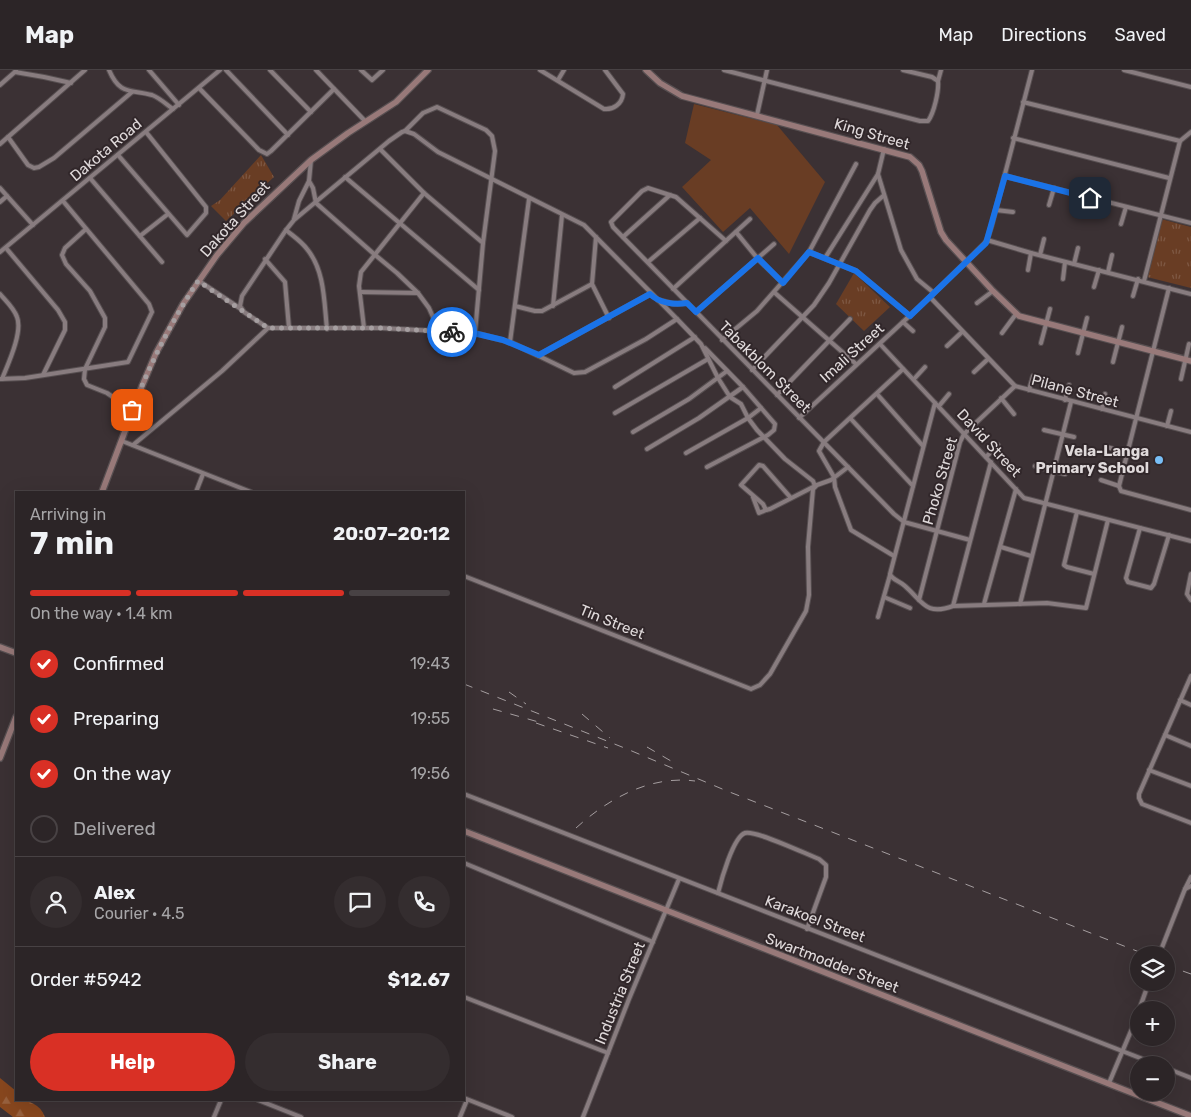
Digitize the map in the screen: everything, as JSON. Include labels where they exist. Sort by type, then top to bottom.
[{"type":"street","points":[[0,144],[85,70]]},
{"type":"street","points":[[109,70],[114,80],[122,87],[132,92],[154,96],[173,110]]},
{"type":"street","points":[[149,70],[179,104]]},
{"type":"street","name":"Dakota Road","points":[[0,252],[220,70]]},
{"type":"street","points":[[226,70],[288,135]]},
{"type":"street","points":[[270,70],[311,112]]},
{"type":"street","points":[[316,70],[365,122]]},
{"type":"street","points":[[321,75],[326,70]]},
{"type":"street","points":[[361,70],[372,80],[383,70]]},
{"type":"street","name":"Dakota Street","points":[[102,491],[147,373],[165,336],[198,281],[217,255],[244,223],[311,160],[403,97],[428,70]]},
{"type":"street","points":[[540,70],[604,109],[609,109],[616,106],[622,99],[623,94],[605,70]]},
{"type":"street","points":[[558,80],[564,70]]},
{"type":"street","name":"King Street","points":[[646,70],[660,83],[682,96],[910,156],[919,165],[924,174],[943,236],[993,292],[1016,314],[1046,324],[1188,360]]},
{"type":"street","points":[[724,70],[924,122],[928,121],[931,117],[941,70]]},
{"type":"street","points":[[757,115],[767,70]]},
{"type":"street","points":[[903,70],[932,77],[938,81]]},
{"type":"street","name":"Imali Street","points":[[799,418],[910,316],[987,240],[1032,70]]},
{"type":"street","points":[[1124,70],[1191,87]]},
{"type":"street","points":[[0,85],[17,71],[71,83]]},
{"type":"street","points":[[199,88],[264,153],[269,153],[334,89]]},
{"type":"street","points":[[8,137],[28,165],[34,168],[41,166],[54,158],[132,92]]},
{"type":"street","points":[[1023,102],[1180,141]]},
{"type":"street","points":[[241,309],[240,302],[242,296],[294,220],[380,148],[405,131],[423,113],[436,107],[486,130],[492,136],[495,151],[483,243],[475,333]]},
{"type":"street","points":[[405,131],[414,134],[438,152],[529,199],[579,222],[695,337],[775,424],[774,430],[763,438],[707,467]]},
{"type":"street","points":[[118,155],[187,236],[206,213],[206,208],[146,132]]},
{"type":"street","points":[[1144,281],[1180,141],[1191,132]]},
{"type":"street","points":[[1014,138],[1169,178]]},
{"type":"street","points":[[380,148],[424,193],[483,243]]},
{"type":"street","points":[[825,258],[878,174],[884,149]]},
{"type":"street","points":[[294,220],[299,201],[309,181],[311,160]]},
{"type":"street","points":[[722,340],[757,311],[775,293],[809,252],[856,164]]},
{"type":"street","name":"Pilane Street","points":[[878,174],[904,258],[917,279],[962,332],[1015,386],[1191,432]]},
{"type":"street","points":[[1005,176],[1191,223]]},
{"type":"street","points":[[345,177],[479,290]]},
{"type":"street","points":[[90,178],[162,262]]},
{"type":"street","points":[[309,181],[313,188],[316,203],[418,293],[429,308],[436,331]]},
{"type":"street","points":[[0,188],[33,225]]},
{"type":"street","points":[[1049,205],[1054,188]]},
{"type":"street","name":"Tabakblom Street","points":[[670,195],[645,189],[610,222],[722,340],[904,522]]},
{"type":"street","points":[[364,328],[360,275],[374,254],[424,193]]},
{"type":"street","points":[[624,237],[670,195],[679,199],[726,241]]},
{"type":"street","points":[[0,202],[7,196]]},
{"type":"street","points":[[752,370],[814,305],[870,210],[884,196]]},
{"type":"street","points":[[1085,214],[1090,198]]},
{"type":"street","points":[[510,342],[529,199]]},
{"type":"street","points":[[0,294],[16,314],[18,322],[13,351],[1,379],[43,375],[128,362],[152,309],[63,201]]},
{"type":"street","points":[[1121,224],[1126,206]]},
{"type":"street","points":[[996,210],[1013,212]]},
{"type":"street","points":[[140,236],[168,214]]},
{"type":"street","points":[[554,306],[562,215]]},
{"type":"street","points":[[648,262],[700,218]]},
{"type":"street","points":[[674,289],[750,219]]},
{"type":"street","points":[[86,229],[62,253],[66,264],[90,291],[105,318],[105,326],[85,369],[84,379],[87,385],[107,393],[132,410]]},
{"type":"street","points":[[286,230],[308,250],[318,269],[327,329]]},
{"type":"street","points":[[736,232],[783,283]]},
{"type":"street","points":[[596,237],[592,284],[609,318]]},
{"type":"street","points":[[1040,256],[1044,239]]},
{"type":"street","points":[[987,240],[1040,256],[1138,279],[1191,294]]},
{"type":"street","points":[[696,312],[774,244]]},
{"type":"street","points":[[6,248],[58,310],[65,322],[65,332],[43,375]]},
{"type":"street","points":[[1074,264],[1078,248]]},
{"type":"street","points":[[809,252],[840,263],[860,274],[910,316]]},
{"type":"street","points":[[1028,270],[1031,253]]},
{"type":"street","points":[[1108,272],[1112,255]]},
{"type":"street","points":[[266,259],[285,282],[289,328]]},
{"type":"street","points":[[1063,279],[1065,262]]},
{"type":"street","points":[[1094,287],[1099,270]]},
{"type":"street","points":[[1133,296],[1138,279]]},
{"type":"street","points":[[198,281],[268,328],[364,328],[475,333],[510,342],[571,372],[581,373],[636,345],[677,319]]},
{"type":"street","points":[[515,306],[539,311],[554,306],[592,284]]},
{"type":"street","points":[[1169,288],[1119,486],[1121,491],[1191,510]]},
{"type":"street","points":[[360,292],[418,293]]},
{"type":"street","points":[[977,303],[993,292]]},
{"type":"street","points":[[775,293],[856,364]]},
{"type":"street","points":[[539,355],[650,294]]},
{"type":"street","points":[[656,300],[674,304],[687,303]]},
{"type":"street","points":[[1041,343],[1050,309]]},
{"type":"street","points":[[1002,333],[1016,314]]},
{"type":"street","points":[[1078,352],[1087,318]]},
{"type":"street","points":[[777,395],[850,319]]},
{"type":"street","points":[[903,322],[913,331]]},
{"type":"street","points":[[1113,362],[1122,327]]},
{"type":"street","points":[[132,445],[222,370],[268,328]]},
{"type":"street","points":[[947,346],[962,332]]},
{"type":"street","points":[[615,387],[695,337]]},
{"type":"street","points":[[701,344],[730,397],[741,404],[748,418],[763,438],[785,459],[813,481],[815,486]]},
{"type":"street","name":"David Street","points":[[880,344],[1026,499],[1191,541]]},
{"type":"street","points":[[1181,379],[1188,360],[1189,344]]},
{"type":"street","points":[[615,413],[708,359]]},
{"type":"street","points":[[974,372],[988,360]]},
{"type":"street","points":[[914,379],[925,367]]},
{"type":"street","points":[[894,556],[851,530],[835,487],[834,477],[820,454],[820,449],[824,442],[903,369]]},
{"type":"street","points":[[633,432],[689,398],[727,371]]},
{"type":"street","points":[[1029,390],[1033,376]]},
{"type":"street","points":[[1065,400],[1069,385]]},
{"type":"street","name":"Phoko Street","points":[[917,598],[937,531],[959,445],[964,434],[1015,386]]},
{"type":"street","points":[[647,449],[699,418],[743,387]]},
{"type":"street","points":[[877,394],[923,446]]},
{"type":"street","points":[[878,617],[923,446],[937,404],[950,394]]},
{"type":"street","points":[[1102,409],[1105,394]]},
{"type":"street","points":[[1001,398],[1014,414]]},
{"type":"street","points":[[1020,604],[1061,434],[1071,402]]},
{"type":"street","points":[[686,452],[748,418],[761,408]]},
{"type":"street","points":[[1167,426],[1171,411]]},
{"type":"street","points":[[851,418],[913,486]]},
{"type":"street","points":[[1044,430],[1074,437]]},
{"type":"street","points":[[122,441],[248,491]]},
{"type":"street","points":[[986,457],[998,445]]},
{"type":"street","points":[[1107,447],[1127,453]]},
{"type":"street","points":[[952,606],[991,462]]},
{"type":"street","points":[[766,510],[753,494],[741,485],[760,465],[763,466],[791,498]]},
{"type":"street","points":[[1035,466],[1065,474]]},
{"type":"street","points":[[753,494],[759,513],[825,483],[848,467]]},
{"type":"street","points":[[196,491],[204,474]]},
{"type":"street","points":[[1101,480],[1119,486]]},
{"type":"street","name":"Tin Street","points":[[465,576],[751,689],[760,686],[770,674],[806,611],[809,595],[808,547],[815,486]]},
{"type":"street","points":[[984,604],[1016,489]]},
{"type":"street","points":[[1077,512],[1064,565],[1094,574]]},
{"type":"street","points":[[890,576],[904,585],[926,607],[932,610],[942,610],[952,606],[984,604],[1047,603],[1086,608],[1108,520]]},
{"type":"street","points":[[904,522],[970,540]]},
{"type":"street","points":[[1140,528],[1126,574],[1126,580],[1144,587],[1153,587],[1169,535]]},
{"type":"street","points":[[1001,548],[1031,556]]},
{"type":"street","points":[[1189,598],[1187,588],[1191,574]]},
{"type":"street","points":[[884,597],[910,608]]},
{"type":"street","points":[[0,647],[15,653]]},
{"type":"street","points":[[1191,676],[1139,794],[1140,802],[1146,806],[1191,824]]},
{"type":"street","points":[[1180,700],[1191,705]]},
{"type":"street","points":[[0,758],[15,720]]},
{"type":"street","points":[[1165,735],[1191,746]]},
{"type":"street","points":[[1149,770],[1191,786]]},
{"type":"street","name":"Karakoel Street","points":[[465,794],[1134,1056]]},
{"type":"street","name":"Swartmodder Street","points":[[465,831],[1191,1116]]},
{"type":"street","points":[[718,893],[734,847],[740,837],[745,833],[752,833],[769,838],[818,859],[826,865],[826,877],[807,929]]},
{"type":"street","points":[[465,863],[653,942]]},
{"type":"street","points":[[1163,946],[1191,877]]},
{"type":"street","name":"Industria Street","points":[[583,1117],[679,879]]},
{"type":"street","points":[[1185,889],[1191,886]]},
{"type":"street","points":[[465,997],[608,1053]]},
{"type":"street","points":[[1109,1083],[1130,1034]]},
{"type":"street","points":[[1175,1072],[1191,1078]]},
{"type":"street","points":[[465,1099],[512,1117]]},
{"type":"street","points":[[214,1117],[221,1101]]},
{"type":"street","points":[[261,1101],[301,1117]]},
{"type":"street","points":[[460,1117],[464,1101]]},
{"type":"green space","points":[[694,104],[777,125],[825,182],[789,254],[750,208],[723,232],[682,187],[711,160],[685,143]]},
{"type":"green space","points":[[261,155],[274,177],[226,221],[211,206],[220,200]]},
{"type":"green space","points":[[1161,219],[1191,227],[1191,288],[1147,277]]},
{"type":"green space","points":[[854,273],[890,307],[864,331],[836,304]]},
{"type":"green space","points":[[0,1078],[15,1090],[15,1101],[25,1101],[34,1104],[45,1117],[13,1117],[0,1107]]},
{"type":"railway","points":[[465,684],[727,791],[1130,948]]},
{"type":"railway","points":[[509,692],[526,704]]},
{"type":"railway","points":[[493,709],[542,723]]},
{"type":"railway","points":[[582,714],[610,738]]},
{"type":"railway","points":[[536,723],[608,748]]},
{"type":"railway","points":[[647,747],[671,761]]},
{"type":"railway","points":[[576,828],[588,817],[631,791],[662,782],[678,780],[695,781]]},
{"type":"railway","points":[[1175,968],[1191,974]]},
{"type":"way so far","points":[[132,410],[165,336],[198,281],[268,328],[380,328],[452,332]]},
{"type":"place","name":"Vela-Langa Primary School","points":[[1159,460]]},
{"type":"route","points":[[452,332],[469,332],[503,340],[539,355],[650,294],[656,300],[674,304],[687,303],[696,312],[758,258],[783,283],[809,252],[840,263],[864,276],[910,316],[986,243],[1005,176],[1090,198]]}]
